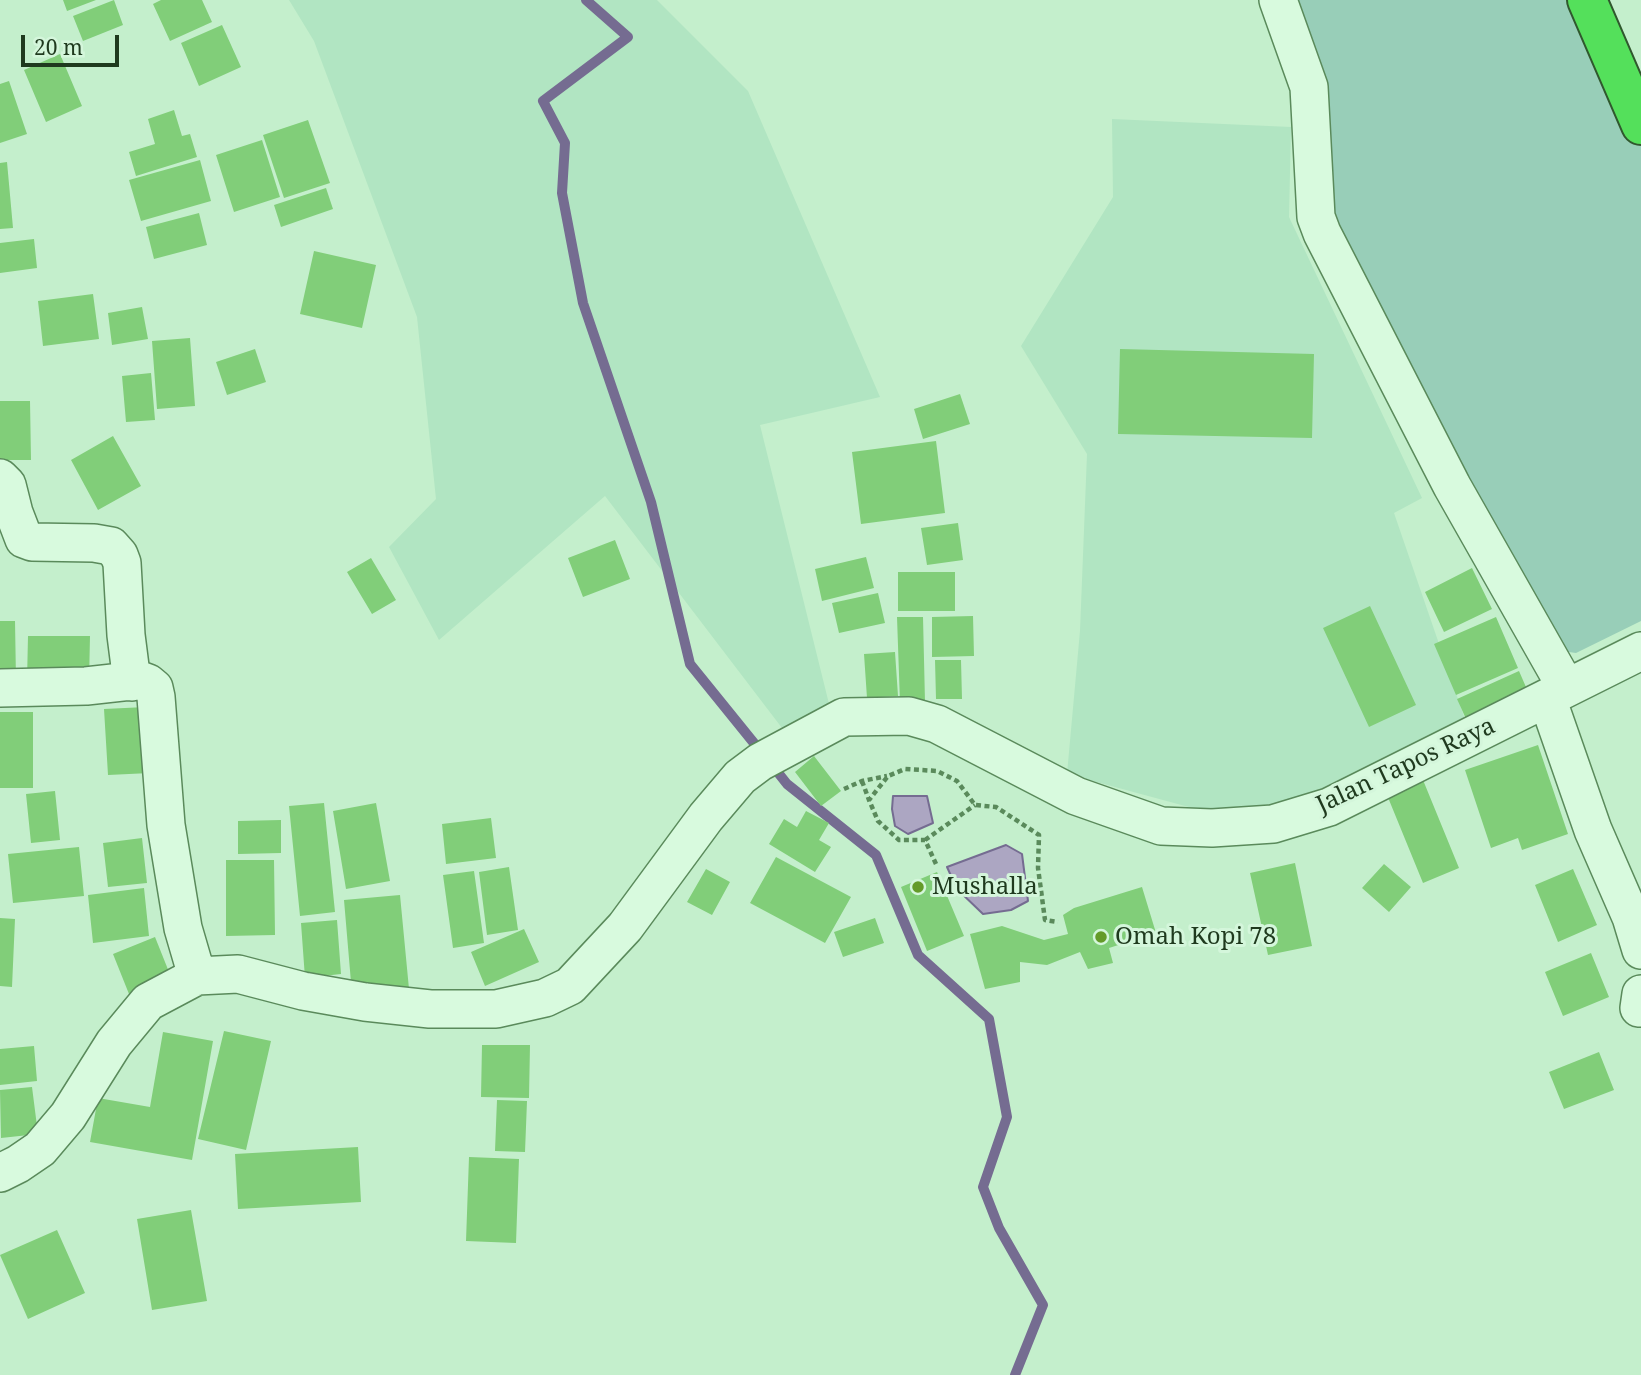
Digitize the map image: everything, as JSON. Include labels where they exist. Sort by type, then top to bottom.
[{"type":"highway","points":[[1587,0],[1641,125]]},
{"type":"street","points":[[1278,0],[1309,87],[1316,217],[1322,233],[1557,693],[1593,830],[1631,917],[1641,950]]},
{"type":"street","points":[[0,478],[7,485],[24,539],[32,542],[94,542],[111,546],[119,555],[122,563],[132,682]]},
{"type":"street","name":"Jalan Tapos Raya","points":[[197,976],[238,975],[303,991],[365,1002],[430,1009],[496,1009],[545,998],[569,986],[625,927],[706,817],[740,778],[760,762],[844,718],[909,716],[937,724],[1076,796],[1161,826],[1212,828],[1273,824],[1329,807],[1641,651]]},
{"type":"street","points":[[0,688],[86,687],[132,682],[148,683],[154,688],[166,825],[183,928],[197,976],[148,1002],[114,1043],[68,1116],[40,1149],[0,1174]]},
{"type":"path","points":[[844,789],[862,780],[888,776],[905,769],[937,771],[957,781],[975,805]]},
{"type":"path","points":[[869,800],[888,776]]},
{"type":"path","points":[[862,780],[878,821],[899,840],[925,840],[975,805],[996,807],[1039,835],[1038,868],[1045,920],[1058,922]]},
{"type":"path","points":[[925,840],[936,864]]},
{"type":"green space","points":[[289,0],[657,0],[748,91],[880,397],[760,425],[832,716],[782,728],[605,496],[439,640],[389,547],[436,499],[417,317],[314,41]]},
{"type":"green space","points":[[1298,0],[1587,0],[1641,125],[1641,621],[1576,653],[1555,650],[1328,233],[1322,102]]},
{"type":"green space","points":[[1112,119],[1291,127],[1289,217],[1422,498],[1394,513],[1469,731],[1277,809],[1222,816],[1067,774],[1080,631],[1087,454],[1021,346],[1113,197]]},
{"type":"shaded area","points":[[893,796],[927,796],[933,823],[908,834],[895,826]]},
{"type":"shaded area","points":[[1006,845],[1022,854],[1028,901],[1011,910],[983,914],[957,889],[947,867]]},
{"type":"building","points":[[63,0],[96,0],[67,11]]},
{"type":"building","points":[[114,0],[123,25],[83,41],[73,16]]},
{"type":"building","points":[[161,0],[202,0],[212,22],[170,41],[153,4]]},
{"type":"building","points":[[222,25],[241,67],[199,86],[181,43]]},
{"type":"building","points":[[60,54],[82,106],[46,122],[24,70]]},
{"type":"building","points":[[9,81],[27,134],[0,143],[0,84]]},
{"type":"building","points":[[174,110],[182,136],[190,134],[197,157],[136,176],[129,152],[155,144],[148,119]]},
{"type":"building","points":[[308,120],[330,183],[284,198],[263,135]]},
{"type":"building","points":[[262,140],[280,197],[234,212],[216,155]]},
{"type":"building","points":[[200,160],[211,201],[141,221],[129,180]]},
{"type":"building","points":[[7,162],[13,228],[0,229],[0,163]]},
{"type":"building","points":[[326,188],[333,209],[281,227],[274,205]]},
{"type":"building","points":[[199,213],[207,245],[154,259],[146,227]]},
{"type":"building","points":[[34,239],[37,268],[0,273],[0,243]]},
{"type":"building","points":[[314,251],[376,265],[362,328],[300,314]]},
{"type":"building","points":[[93,294],[99,339],[43,346],[38,301]]},
{"type":"building","points":[[142,307],[148,339],[112,345],[108,313]]},
{"type":"building","points":[[190,338],[195,406],[157,409],[152,341]]},
{"type":"building","points":[[255,349],[266,382],[227,395],[216,362]]},
{"type":"building","points":[[1120,349],[1314,354],[1312,438],[1118,434]]},
{"type":"building","points":[[151,373],[155,420],[126,422],[122,376]]},
{"type":"building","points":[[960,394],[970,424],[923,439],[914,409]]},
{"type":"building","points":[[0,401],[30,401],[31,460],[0,460]]},
{"type":"building","points":[[113,436],[141,486],[98,510],[71,460]]},
{"type":"building","points":[[936,441],[945,513],[861,524],[852,452]]},
{"type":"building","points":[[958,523],[963,560],[927,565],[921,528]]},
{"type":"building","points":[[615,540],[630,579],[583,597],[568,558]]},
{"type":"building","points":[[866,557],[874,588],[822,601],[815,569]]},
{"type":"building","points":[[371,558],[396,600],[372,614],[347,572]]},
{"type":"building","points":[[1472,568],[1492,609],[1444,632],[1425,592]]},
{"type":"building","points":[[898,572],[955,572],[955,611],[898,611]]},
{"type":"building","points":[[878,593],[885,623],[839,633],[832,603]]},
{"type":"building","points":[[1370,606],[1416,705],[1369,727],[1323,628]]},
{"type":"building","points":[[973,616],[974,656],[932,657],[932,617]]},
{"type":"building","points":[[897,617],[923,617],[925,702],[900,703]]},
{"type":"building","points":[[1496,617],[1518,668],[1456,695],[1434,644]]},
{"type":"building","points":[[0,621],[15,621],[16,680],[0,680]]},
{"type":"building","points":[[28,636],[90,636],[89,682],[27,681]]},
{"type":"building","points":[[895,652],[898,696],[867,698],[864,654]]},
{"type":"building","points":[[935,660],[961,660],[962,699],[936,699]]},
{"type":"building","points":[[1519,671],[1529,694],[1467,721],[1457,699]]},
{"type":"building","points":[[146,707],[150,773],[108,775],[104,709]]},
{"type":"building","points":[[0,712],[33,712],[33,788],[0,788]]},
{"type":"building","points":[[1538,745],[1568,834],[1522,850],[1518,838],[1491,848],[1465,770]]},
{"type":"building","points":[[814,756],[841,791],[821,806],[795,772]]},
{"type":"building","points":[[1423,780],[1459,868],[1423,883],[1387,795]]},
{"type":"building","points":[[55,791],[60,840],[31,843],[26,794]]},
{"type":"building","points":[[324,803],[335,912],[300,916],[289,806]]},
{"type":"building","points":[[376,803],[390,881],[346,889],[333,811]]},
{"type":"building","points":[[806,811],[829,823],[819,840],[831,847],[815,872],[769,844],[784,819],[797,827]]},
{"type":"building","points":[[491,818],[496,858],[446,864],[442,824]]},
{"type":"building","points":[[281,820],[281,853],[238,854],[238,821]]},
{"type":"building","points":[[142,838],[147,883],[108,887],[103,843]]},
{"type":"building","points":[[79,847],[84,896],[13,903],[8,854]]},
{"type":"building","points":[[776,857],[851,897],[825,943],[750,903]]},
{"type":"building","points":[[226,860],[274,860],[275,935],[226,936]]},
{"type":"building","points":[[1295,863],[1312,946],[1268,955],[1250,873]]},
{"type":"building","points":[[1384,864],[1411,887],[1389,912],[1362,888]]},
{"type":"building","points":[[509,867],[518,930],[487,935],[479,872]]},
{"type":"building","points":[[706,869],[730,882],[712,915],[687,902]]},
{"type":"building","points":[[1573,869],[1597,925],[1558,942],[1535,885]]},
{"type":"building","points":[[474,871],[484,943],[453,948],[443,875]]},
{"type":"building","points":[[937,872],[964,936],[927,951],[901,887]]},
{"type":"building","name":"Omah Kopi 78","points":[[1142,887],[1156,933],[1109,948],[1113,963],[1088,969],[1080,952],[1047,965],[1020,962],[1020,982],[985,989],[970,934],[1002,926],[1044,940],[1068,934],[1063,915],[1074,908]]},
{"type":"building","points":[[144,888],[149,936],[93,943],[88,895]]},
{"type":"building","points":[[400,895],[409,989],[352,994],[344,900]]},
{"type":"building","points":[[0,918],[15,919],[12,987],[0,986]]},
{"type":"building","points":[[875,918],[884,943],[843,957],[834,932]]},
{"type":"building","points":[[337,920],[341,974],[305,978],[301,923]]},
{"type":"building","points":[[524,929],[539,962],[485,986],[471,952]]},
{"type":"building","points":[[155,937],[173,982],[131,999],[113,954]]},
{"type":"building","points":[[1591,953],[1609,997],[1563,1016],[1545,972]]},
{"type":"building","points":[[224,1031],[271,1041],[246,1150],[198,1139]]},
{"type":"building","points":[[163,1032],[213,1041],[192,1160],[90,1142],[98,1098],[150,1107]]},
{"type":"building","points":[[482,1045],[530,1045],[529,1098],[481,1097]]},
{"type":"building","points":[[34,1046],[37,1081],[0,1085],[0,1049]]},
{"type":"building","points":[[1599,1052],[1614,1090],[1564,1109],[1549,1072]]},
{"type":"building","points":[[32,1087],[38,1134],[1,1138],[0,1090]]},
{"type":"building","points":[[497,1100],[527,1101],[525,1152],[495,1151]]},
{"type":"building","points":[[358,1147],[361,1202],[238,1209],[235,1154]]},
{"type":"building","points":[[469,1157],[519,1159],[516,1243],[466,1241]]},
{"type":"building","points":[[191,1210],[207,1301],[152,1310],[137,1219]]},
{"type":"building","points":[[57,1230],[85,1293],[28,1319],[0,1255]]},
{"type":"waterway","points":[[586,0],[628,37],[543,101],[565,143],[562,193],[583,303],[651,502],[690,664],[762,753]]},
{"type":"waterway","points":[[772,765],[787,784],[876,855],[918,955],[989,1019],[1007,1117],[983,1187],[999,1228],[1043,1305],[1015,1375]]},
{"type":"place","name":"Mushalla","points":[[918,887]]},
{"type":"place","name":"Omah Kopi 78","points":[[1101,937]]}]
